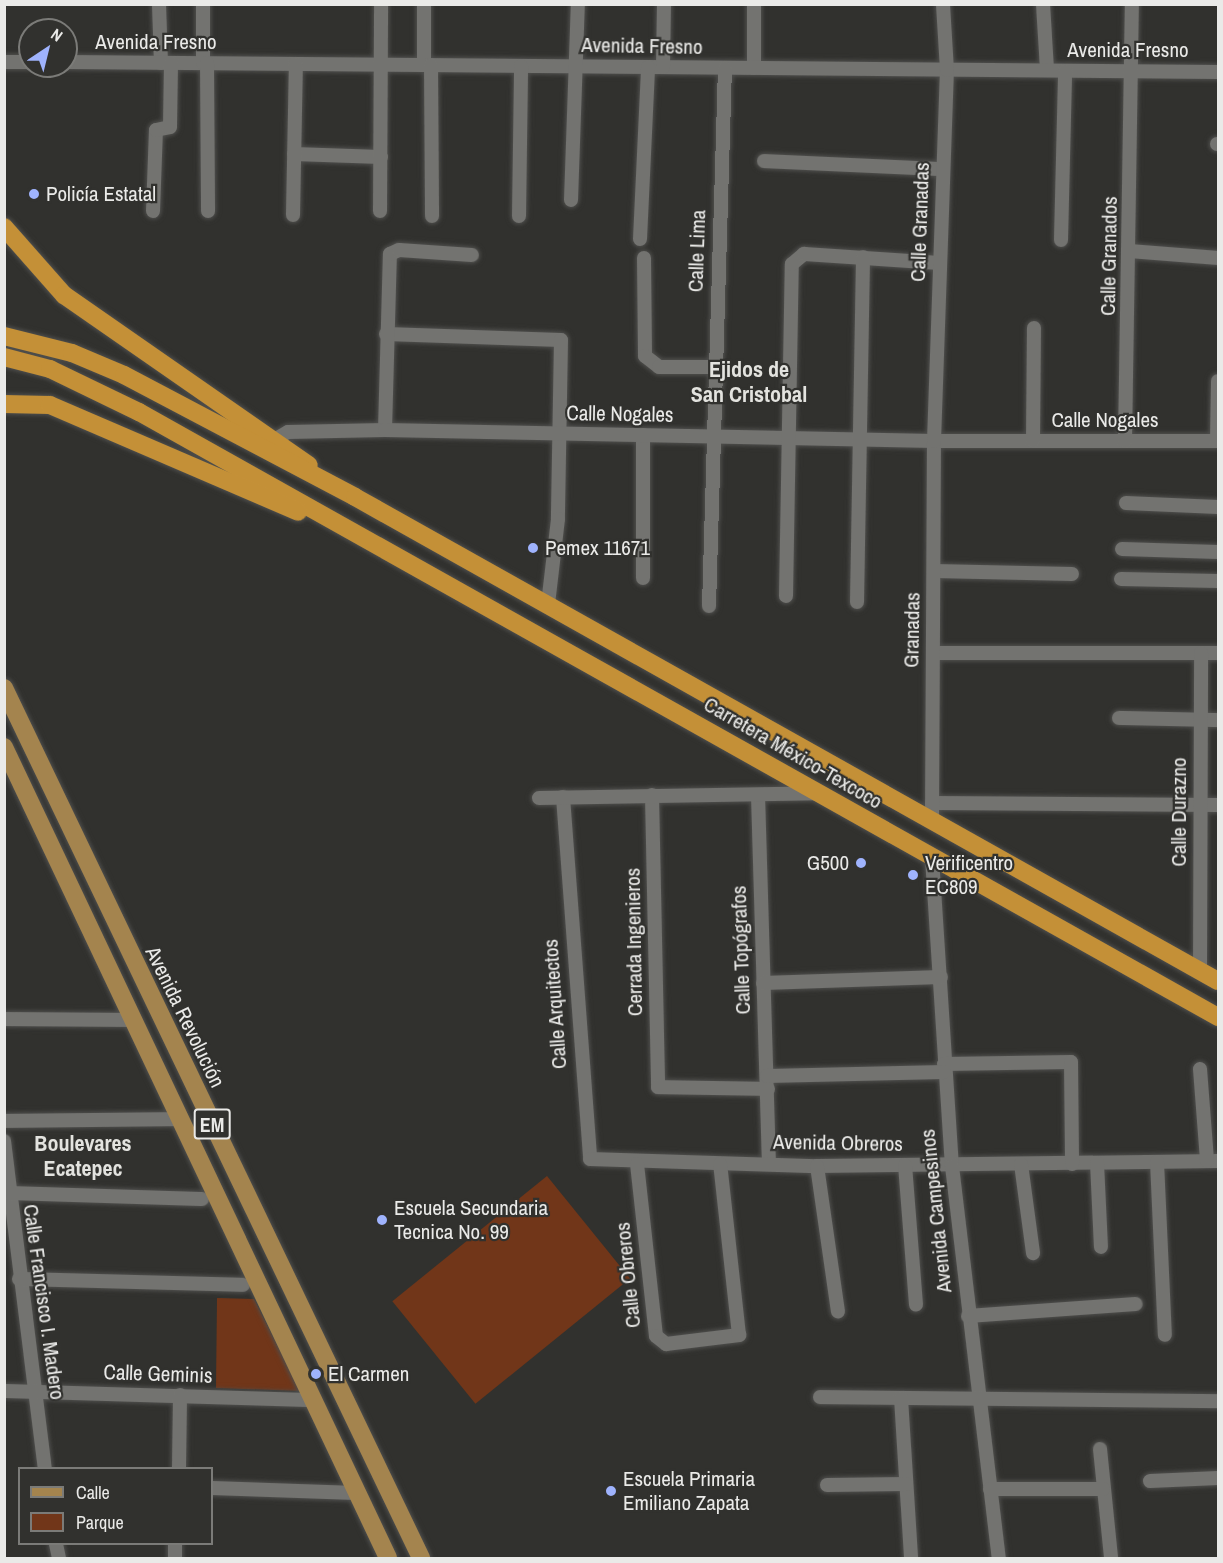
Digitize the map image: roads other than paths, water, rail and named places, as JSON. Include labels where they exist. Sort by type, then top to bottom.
[{"type":"highway","points":[[4,227],[64,295],[355,497]]},
{"type":"highway","points":[[4,336],[72,353],[124,375],[355,497]]},
{"type":"highway","points":[[4,357],[50,369],[139,412],[346,527]]},
{"type":"highway","points":[[4,404],[50,405],[261,499],[346,527]]},
{"type":"highway","name":"Carretera México-Texcoco","points":[[355,497],[932,811],[1218,981]]},
{"type":"highway","name":"Carretera México-Texcoco","points":[[346,527],[1218,1017]]},
{"type":"main road","name":"Avenida Revolución","points":[[4,688],[421,1558]]},
{"type":"main road","name":"EM","points":[[4,747],[181,1119],[310,1400],[388,1558]]},
{"type":"street","points":[[153,211],[156,130],[170,127],[159,4]]},
{"type":"street","points":[[203,4],[208,211]]},
{"type":"street","points":[[380,211],[383,65],[381,4]]},
{"type":"street","points":[[424,4],[432,216]]},
{"type":"street","points":[[571,200],[578,4]]},
{"type":"street","points":[[663,67],[664,4]]},
{"type":"street","points":[[754,4],[754,68]]},
{"type":"street","name":"Calle Granadas","points":[[934,441],[947,70],[943,4]]},
{"type":"street","points":[[1043,4],[1047,70]]},
{"type":"street","name":"Calle Granados","points":[[1125,441],[1135,71],[1132,4]]},
{"type":"street","name":"Avenida Fresno","points":[[78,62],[1218,72]]},
{"type":"street","points":[[293,215],[296,64]]},
{"type":"street","points":[[519,216],[521,66]]},
{"type":"street","points":[[640,239],[648,67]]},
{"type":"street","name":"Calle Lima","points":[[709,606],[711,436],[725,68]]},
{"type":"street","points":[[1061,240],[1065,70]]},
{"type":"street","points":[[294,154],[381,157]]},
{"type":"street","points":[[764,161],[943,169]]},
{"type":"street","points":[[385,430],[390,254],[399,250],[472,255]]},
{"type":"street","points":[[1130,251],[1218,258]]},
{"type":"street","points":[[786,596],[789,437],[797,257],[863,257],[940,263]]},
{"type":"street","points":[[857,602],[858,439],[863,257]]},
{"type":"street","points":[[644,258],[645,356],[659,367],[714,367]]},
{"type":"street","points":[[1033,441],[1034,328]]},
{"type":"street","points":[[386,334],[561,340],[561,434],[548,604]]},
{"type":"street","points":[[1218,381],[1218,441]]},
{"type":"street","name":"Calle Nogales","points":[[274,440],[288,432],[385,430],[934,441],[1218,441]]},
{"type":"street","points":[[643,435],[643,578]]},
{"type":"street","name":"Granadas","points":[[932,811],[934,441]]},
{"type":"street","points":[[1126,503],[1218,507]]},
{"type":"street","points":[[1122,549],[1218,552]]},
{"type":"street","points":[[934,571],[1072,573]]},
{"type":"street","points":[[1121,579],[1218,581]]},
{"type":"street","points":[[933,653],[1218,653]]},
{"type":"street","name":"Calle Durazno","points":[[1200,971],[1201,653]]},
{"type":"street","points":[[1119,718],[1218,720]]},
{"type":"street","points":[[539,798],[818,793]]},
{"type":"street","name":"Cerrada Ingenieros","points":[[652,795],[658,1088],[767,1083]]},
{"type":"street","name":"Calle Topógrafos","points":[[758,795],[769,1164]]},
{"type":"street","name":"Calle Arquitectos","points":[[563,797],[586,1152],[598,1162],[638,1164]]},
{"type":"street","points":[[932,811],[1218,805]]},
{"type":"street","name":"Avenida Campesinos","points":[[932,858],[952,1166],[977,1399],[999,1558]]},
{"type":"street","points":[[763,983],[941,977]]},
{"type":"street","points":[[4,1019],[133,1020]]},
{"type":"street","points":[[767,1083],[944,1068],[1071,1062],[1072,1164]]},
{"type":"street","points":[[1200,1069],[1213,1161]]},
{"type":"street","points":[[4,1121],[181,1119]]},
{"type":"street","name":"Calle Francisco I. Madero","points":[[4,1140],[8,1193],[45,1467]]},
{"type":"street","name":"Avenida Obreros","points":[[638,1164],[952,1166],[1213,1161]]},
{"type":"street","points":[[1157,1162],[1165,1335]]},
{"type":"street","points":[[1096,1163],[1101,1247]]},
{"type":"street","name":"Calle Obreros","points":[[638,1164],[656,1336],[666,1344],[739,1335],[720,1164]]},
{"type":"street","points":[[1022,1164],[1033,1253]]},
{"type":"street","points":[[905,1165],[916,1305]]},
{"type":"street","points":[[817,1166],[838,1311]]},
{"type":"street","points":[[8,1193],[202,1199]]},
{"type":"street","points":[[19,1279],[243,1285]]},
{"type":"street","points":[[968,1316],[1136,1304]]},
{"type":"street","name":"Calle Geminis","points":[[4,1391],[310,1400]]},
{"type":"street","points":[[179,1467],[180,1395]]},
{"type":"street","points":[[820,1396],[1218,1401]]},
{"type":"street","points":[[901,1398],[911,1558]]},
{"type":"street","points":[[1100,1449],[1111,1558]]},
{"type":"street","points":[[1150,1481],[1218,1478]]},
{"type":"street","points":[[827,1485],[906,1484]]},
{"type":"street","points":[[213,1488],[356,1493]]},
{"type":"street","points":[[990,1490],[1103,1489]]},
{"type":"place","name":"Policía Estatal","points":[[34,194]]},
{"type":"place","name":"Pemex 11671","points":[[533,548]]},
{"type":"place","name":"G500","points":[[861,863]]},
{"type":"place","name":"Verificentro EC809","points":[[913,875]]},
{"type":"place","name":"Escuela Secundaria Tecnica No. 99","points":[[382,1220]]},
{"type":"place","name":"El Carmen","points":[[316,1374]]},
{"type":"place","name":"Escuela Primaria Emiliano Zapata","points":[[611,1491]]},
{"type":"district","name":"Ejidos de San Cristobal","points":[[749,382]]},
{"type":"district","name":"Boulevares Ecatepec","points":[[83,1156]]}]
